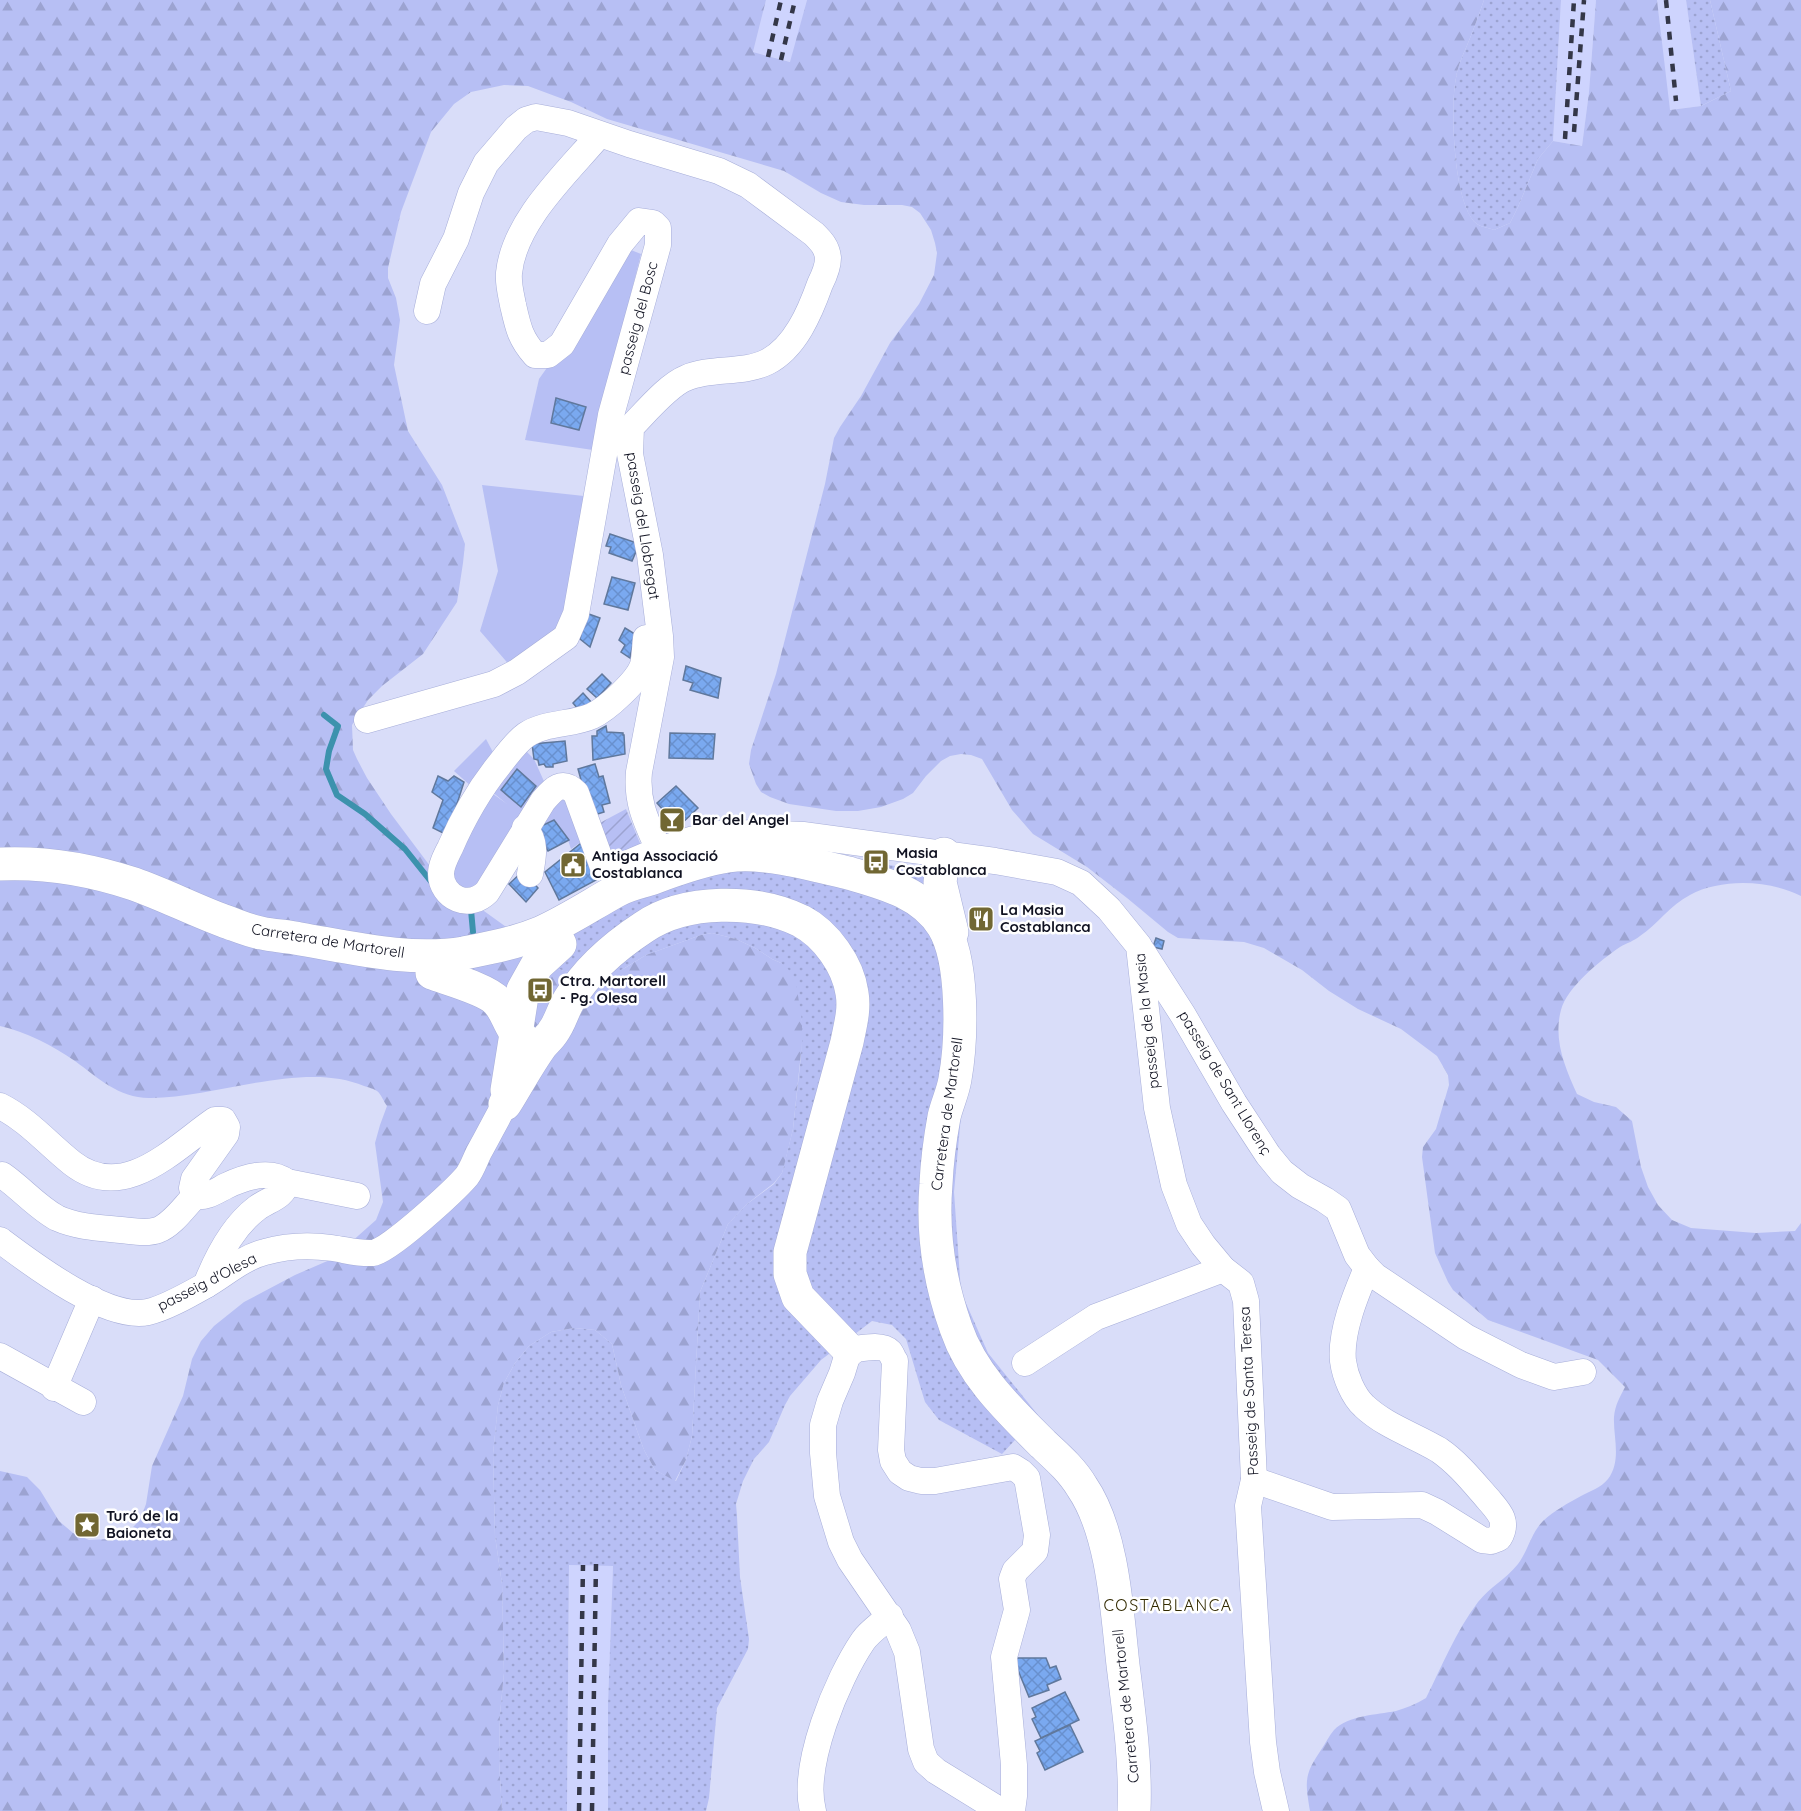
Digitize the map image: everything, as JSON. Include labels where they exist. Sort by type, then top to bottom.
[{"type":"main road","name":"Carretera de Martorell","points":[[0,864],[53,867],[134,884],[223,921],[260,933],[396,953],[459,954],[507,944],[549,939],[655,865],[674,870],[731,855],[752,855],[823,867],[897,889],[932,872],[942,925],[949,939],[942,952],[959,1004],[955,1081],[945,1114],[936,1181],[937,1245],[944,1284],[963,1347],[976,1370],[1009,1410],[1069,1469],[1082,1486],[1096,1512],[1105,1539],[1122,1650],[1130,1720],[1134,1811]]},
{"type":"main road","points":[[699,863],[778,876],[850,893],[892,907],[910,917],[942,952]]},
{"type":"main road","points":[[850,893],[904,901],[932,872]]},
{"type":"main road","points":[[529,1040],[554,1031],[569,1000],[589,972],[645,926],[664,916],[698,907],[753,908],[801,921],[818,933],[830,945],[843,966],[852,993],[852,1014],[847,1042],[790,1252],[790,1274],[798,1297],[849,1350]]},
{"type":"main road","points":[[260,933],[294,951],[387,970],[432,973],[467,971],[502,965],[534,955],[549,939]]},
{"type":"main road","points":[[510,995],[537,965],[549,939]]},
{"type":"main road","points":[[459,954],[492,959],[502,965]]},
{"type":"main road","points":[[502,965],[498,976],[510,995],[529,1040],[505,1104]]},
{"type":"main road","points":[[432,973],[468,986],[510,995]]},
{"type":"street","points":[[427,311],[433,284],[456,239],[471,193],[486,163],[526,120],[536,117],[568,123],[599,135],[719,171],[748,185],[824,244],[828,257],[827,268],[810,310],[789,344],[777,357],[753,366],[684,378],[621,421]]},
{"type":"street","name":"passeig del Bosc","points":[[368,720],[494,684],[517,672],[566,637],[576,614],[621,421],[658,244],[658,228],[653,223],[639,221],[632,228],[620,244],[562,344],[548,355],[535,355],[524,342],[510,290],[509,273],[520,234],[539,206],[599,135]]},
{"type":"street","name":"passeig del Llobregat","points":[[621,421],[630,454],[650,555],[661,657],[638,788],[655,865]]},
{"type":"street","points":[[653,576],[645,653],[643,665],[636,678],[603,709],[591,717],[536,730],[525,735],[507,755],[471,806],[444,861],[441,873],[443,884],[453,897],[462,901],[483,897],[525,828],[552,790],[564,786],[576,793],[603,867],[612,870],[655,865],[694,839],[717,834],[758,833],[803,835],[932,872]]},
{"type":"street","points":[[525,828],[531,835],[534,851],[530,874]]},
{"type":"street","name":"passeig de la Masia","points":[[932,872],[1057,872],[1081,883],[1109,909],[1138,946],[1157,1108],[1174,1185],[1189,1224],[1223,1269]]},
{"type":"street","name":"passeig de Sant Llorenç","points":[[1138,946],[1184,1015],[1234,1103],[1268,1155],[1282,1172],[1300,1186],[1338,1209],[1357,1255],[1375,1276],[1466,1337],[1521,1365],[1554,1377],[1583,1372]]},
{"type":"street","name":"passeig d'Olesa","points":[[0,1240],[28,1262],[92,1299],[119,1310],[134,1312],[148,1312],[206,1285],[234,1266],[264,1252],[304,1246],[376,1253],[397,1240],[467,1175],[505,1104]]},
{"type":"street","points":[[0,1106],[29,1124],[74,1165],[92,1174],[112,1177],[132,1175],[149,1168],[214,1120],[223,1120],[227,1127],[226,1134],[194,1179],[192,1188],[195,1196]]},
{"type":"street","points":[[195,1196],[203,1197],[229,1184],[270,1174],[287,1182],[357,1196]]},
{"type":"street","points":[[2,1175],[57,1218],[76,1225],[150,1232],[159,1230],[172,1221],[195,1196]]},
{"type":"street","points":[[206,1285],[214,1264],[231,1237],[255,1210],[269,1200],[279,1197],[287,1182]]},
{"type":"street","points":[[1254,1480],[1332,1507],[1422,1505],[1482,1540],[1491,1541],[1499,1538],[1504,1530],[1500,1513],[1465,1473],[1442,1452],[1389,1425],[1363,1406],[1354,1394],[1343,1361],[1344,1335],[1359,1285],[1367,1268]]},
{"type":"street","points":[[1025,1363],[1096,1317],[1223,1269]]},
{"type":"street","name":"Passeig de Santa Teresa","points":[[1223,1269],[1241,1284],[1246,1302],[1254,1480],[1248,1506],[1260,1700],[1267,1772],[1276,1811]]},
{"type":"street","points":[[54,1388],[92,1299]]},
{"type":"street","points":[[1001,1811],[936,1771],[926,1762],[921,1749],[907,1652],[890,1616],[845,1551],[837,1531],[827,1496],[823,1453],[824,1425],[830,1401],[849,1350],[883,1348],[890,1352],[895,1361],[891,1450],[893,1461],[900,1472],[909,1478],[935,1481],[1013,1467],[1027,1478],[1036,1545],[1035,1551],[1014,1571],[1012,1579],[1017,1610],[1004,1657],[1014,1765],[1012,1811]]},
{"type":"street","points":[[0,1356],[82,1402]]},
{"type":"street","points":[[813,1811],[809,1785],[820,1734],[846,1671],[864,1639],[890,1616]]},
{"type":"shaded area","points":[[766,0],[807,0],[791,62],[753,52]]},
{"type":"shaded area","points":[[1561,0],[1596,0],[1589,92],[1582,146],[1553,141]]},
{"type":"shaded area","points":[[1657,0],[1686,0],[1701,106],[1669,110]]},
{"type":"shaded area","points":[[569,1565],[613,1566],[608,1704],[608,1811],[567,1811]]},
{"type":"green space","points":[[0,0],[766,0],[753,52],[790,62],[807,0],[1484,0],[1457,73],[1453,110],[1455,155],[1463,198],[1469,214],[1477,224],[1494,230],[1510,223],[1538,159],[1553,141],[1582,146],[1589,92],[1596,0],[1657,0],[1670,110],[1701,106],[1731,91],[1710,0],[1801,0],[1801,896],[1775,887],[1746,883],[1716,886],[1690,895],[1676,904],[1638,938],[1620,947],[1604,959],[1577,983],[1564,1001],[1558,1032],[1565,1064],[1577,1094],[1594,1102],[1616,1107],[1632,1121],[1641,1167],[1648,1187],[1658,1205],[1672,1220],[1691,1228],[1756,1233],[1795,1231],[1801,1223],[1801,1811],[1310,1811],[1307,1792],[1309,1772],[1334,1730],[1355,1718],[1396,1711],[1426,1698],[1470,1613],[1478,1602],[1518,1564],[1532,1536],[1543,1521],[1556,1511],[1599,1487],[1608,1479],[1616,1456],[1615,1413],[1625,1387],[1598,1360],[1488,1320],[1453,1290],[1435,1253],[1422,1157],[1423,1147],[1436,1129],[1449,1085],[1448,1075],[1437,1056],[1401,1029],[1358,1009],[1329,991],[1302,970],[1264,948],[1244,942],[1178,938],[1168,932],[1087,867],[1033,834],[1012,810],[982,759],[961,754],[950,756],[941,761],[913,793],[903,799],[881,807],[858,811],[836,811],[789,804],[761,792],[749,764],[751,750],[776,674],[825,484],[834,438],[861,396],[890,343],[919,304],[934,275],[937,253],[931,230],[920,213],[912,207],[841,202],[784,171],[607,119],[571,102],[528,86],[504,85],[471,92],[454,104],[431,132],[401,212],[388,268],[388,278],[396,298],[400,320],[394,365],[408,431],[442,485],[465,544],[457,602],[423,654],[368,700],[352,725],[353,750],[367,778],[391,814],[433,870],[516,934],[548,966],[593,979],[605,977],[646,955],[712,933],[736,939],[755,948],[790,971],[796,983],[802,1021],[802,1043],[793,1129],[782,1173],[728,1224],[700,1292],[692,1436],[686,1460],[675,1481],[655,1470],[644,1450],[621,1385],[612,1344],[595,1330],[574,1328],[551,1332],[529,1346],[515,1363],[504,1383],[498,1405],[493,1454],[495,1536],[502,1584],[504,1673],[499,1761],[502,1811],[0,1811],[0,1471],[27,1477],[40,1490],[59,1521],[73,1533],[89,1540],[109,1539],[127,1533],[140,1520],[146,1504],[152,1466],[183,1396],[192,1359],[201,1341],[214,1326],[244,1302],[295,1275],[332,1259],[376,1220],[383,1202],[375,1143],[387,1106],[378,1092],[373,1089],[340,1079],[314,1077],[287,1078],[176,1096],[151,1098],[129,1095],[110,1086],[48,1044],[0,1026]]},
{"type":"green space","points":[[1484,0],[1561,0],[1553,141],[1538,159],[1510,223],[1494,230],[1477,224],[1469,214],[1463,198],[1455,155],[1453,110],[1457,73]]},
{"type":"green space","points":[[1686,0],[1710,0],[1731,91],[1701,106]]},
{"type":"green space","points":[[631,250],[641,254],[593,450],[525,440],[539,379]]},
{"type":"green space","points":[[482,485],[584,496],[563,624],[512,668],[480,631],[498,571]]},
{"type":"green space","points":[[486,739],[495,756],[472,787],[454,771]]},
{"type":"green space","points":[[525,750],[534,759],[547,788],[483,888],[470,893],[447,879],[485,788],[507,804],[486,787]]},
{"type":"green space","points":[[563,795],[585,839],[571,849],[568,840],[554,820],[535,828]]},
{"type":"green space","points":[[626,809],[642,848],[609,862],[596,825]]},
{"type":"green space","points":[[776,848],[922,870],[953,904],[965,1073],[954,1192],[961,1292],[988,1353],[1038,1415],[1002,1454],[939,1420],[925,1402],[906,1339],[892,1325],[872,1321],[821,1360],[790,1396],[769,1442],[754,1459],[743,1481],[736,1504],[740,1577],[749,1639],[748,1649],[717,1708],[706,1811],[608,1811],[608,1704],[613,1566],[569,1565],[567,1811],[502,1811],[499,1761],[504,1673],[502,1584],[495,1536],[493,1454],[498,1405],[504,1383],[515,1363],[529,1346],[551,1332],[574,1328],[595,1330],[612,1344],[621,1385],[644,1450],[655,1470],[676,1481],[686,1460],[692,1436],[700,1292],[728,1224],[747,1204],[774,1184],[782,1173],[793,1129],[801,1056],[802,1021],[781,963],[736,939],[712,933],[701,935],[646,955],[615,974],[593,979],[548,966],[516,934]]},
{"type":"building","points":[[556,398],[586,407],[579,430],[551,423]]},
{"type":"building","points":[[610,534],[637,543],[638,547],[632,561],[609,553],[611,547],[606,546]]},
{"type":"building","points":[[612,577],[635,583],[628,610],[604,604]]},
{"type":"building","points":[[586,613],[600,618],[590,647],[580,639]]},
{"type":"building","points":[[625,628],[635,634],[630,658],[621,652],[625,645],[619,640]]},
{"type":"building","points":[[686,666],[721,678],[718,698],[690,690],[693,683],[683,680]]},
{"type":"building","points":[[602,674],[611,683],[597,698],[587,689]]},
{"type":"building","points":[[583,693],[592,703],[578,709],[573,703]]},
{"type":"building","points":[[606,726],[607,732],[623,733],[625,754],[593,760],[592,736],[597,736],[597,731]]},
{"type":"building","points":[[670,733],[715,734],[713,759],[669,758]]},
{"type":"building","points":[[565,741],[567,761],[553,764],[553,767],[546,767],[544,764],[539,765],[538,760],[534,759],[532,744]]},
{"type":"building","points":[[595,764],[599,777],[603,776],[610,803],[602,805],[604,812],[591,816],[578,769]]},
{"type":"building","points":[[517,769],[536,786],[521,807],[501,790]]},
{"type":"building","points":[[438,776],[448,781],[454,776],[464,782],[447,835],[433,828],[443,800],[432,792]]},
{"type":"building","points":[[676,786],[698,808],[678,827],[657,803]]},
{"type":"building","points":[[554,820],[569,840],[548,851],[535,829]]},
{"type":"building","name":"Antiga Associació Costablanca","points":[[585,840],[598,879],[559,900],[545,872]]},
{"type":"building","points":[[523,871],[538,888],[526,902],[509,884]]},
{"type":"building","points":[[1156,938],[1164,941],[1162,949],[1153,947]]},
{"type":"building","points":[[1013,1658],[1046,1658],[1050,1668],[1056,1666],[1061,1679],[1047,1685],[1049,1690],[1029,1697]]},
{"type":"building","points":[[1065,1692],[1079,1720],[1041,1738],[1032,1719],[1036,1717],[1032,1708]]},
{"type":"building","points":[[1070,1725],[1083,1752],[1045,1770],[1037,1753],[1040,1751],[1035,1741]]},
{"type":"waterway","points":[[324,715],[338,726],[329,751],[326,769],[337,795],[365,814],[405,849],[433,884]]},
{"type":"waterway","points":[[467,909],[471,910],[473,932]]},
{"type":"railway","points":[[768,57],[781,0]]},
{"type":"railway","points":[[781,60],[795,0]]},
{"type":"railway","points":[[1565,139],[1574,0]]},
{"type":"railway","points":[[1574,132],[1584,0]]},
{"type":"railway","points":[[1666,0],[1676,101]]},
{"type":"railway","points":[[592,1811],[596,1564]]},
{"type":"railway","points":[[579,1811],[583,1565]]},
{"type":"place","name":"Bar del Angel","points":[[672,820]]},
{"type":"place","name":"Masia Costablanca","points":[[876,862]]},
{"type":"place","name":"Antiga Associació Costablanca","points":[[573,865]]},
{"type":"place","name":"La Masia Costablanca","points":[[981,919]]},
{"type":"place","name":"Ctra. Martorell - Pg. Olesa","points":[[540,990]]},
{"type":"place","name":"Turó de la Baioneta","points":[[87,1525]]},
{"type":"district","name":"COSTABLANCA","points":[[1168,1605]]}]
